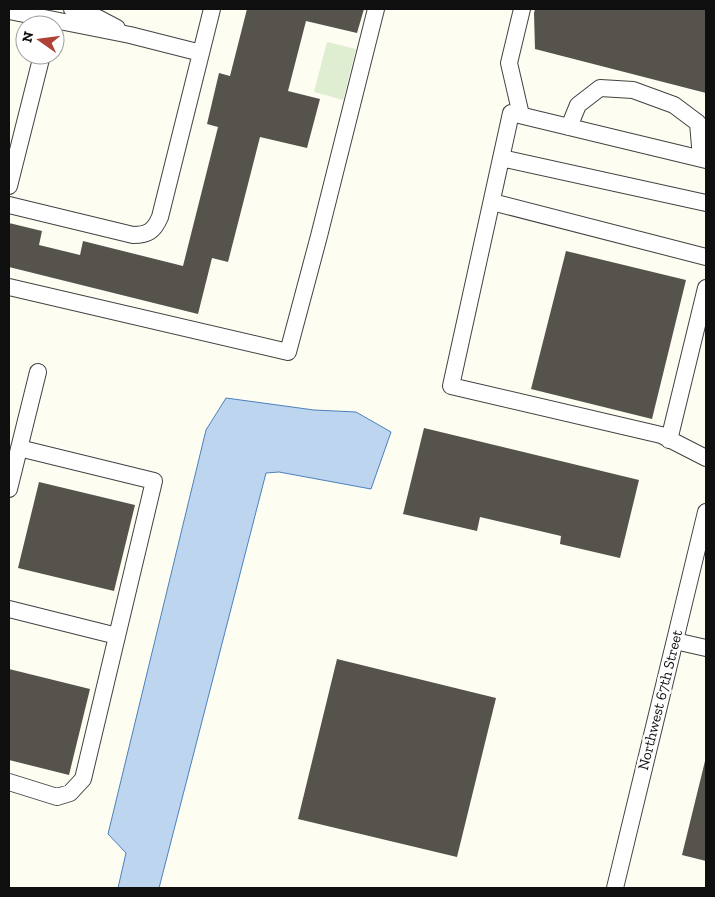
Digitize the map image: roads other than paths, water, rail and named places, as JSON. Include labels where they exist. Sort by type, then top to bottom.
[{"type":"street","points":[[72,9],[98,18],[130,35]]},
{"type":"street","points":[[9,205],[133,234],[142,235],[150,232],[160,216],[212,9]]},
{"type":"street","points":[[9,287],[288,352],[376,9]]},
{"type":"street","points":[[521,115],[510,63],[522,9]]},
{"type":"street","points":[[9,11],[33,15]]},
{"type":"street","points":[[65,21],[130,35],[201,54]]},
{"type":"street","points":[[9,186],[39,65]]},
{"type":"street","points":[[570,126],[578,105],[600,88],[633,90],[674,105],[698,123],[704,159],[511,113],[451,386],[661,436],[706,458]]},
{"type":"street","points":[[501,158],[706,203]]},
{"type":"street","points":[[492,202],[706,257]]},
{"type":"street","points":[[670,440],[706,288]]},
{"type":"street","points":[[9,489],[38,372]]},
{"type":"street","points":[[9,782],[57,796],[70,793],[83,779],[154,481],[19,448]]},
{"type":"street","name":"Northwest 67th Street","points":[[615,888],[706,512]]},
{"type":"street","points":[[9,609],[117,636]]},
{"type":"street","points":[[675,641],[706,648]]},
{"type":"water","points":[[226,398],[314,410],[356,412],[391,432],[371,489],[279,472],[266,473],[159,888],[118,888],[126,853],[108,834],[206,430]]}]
